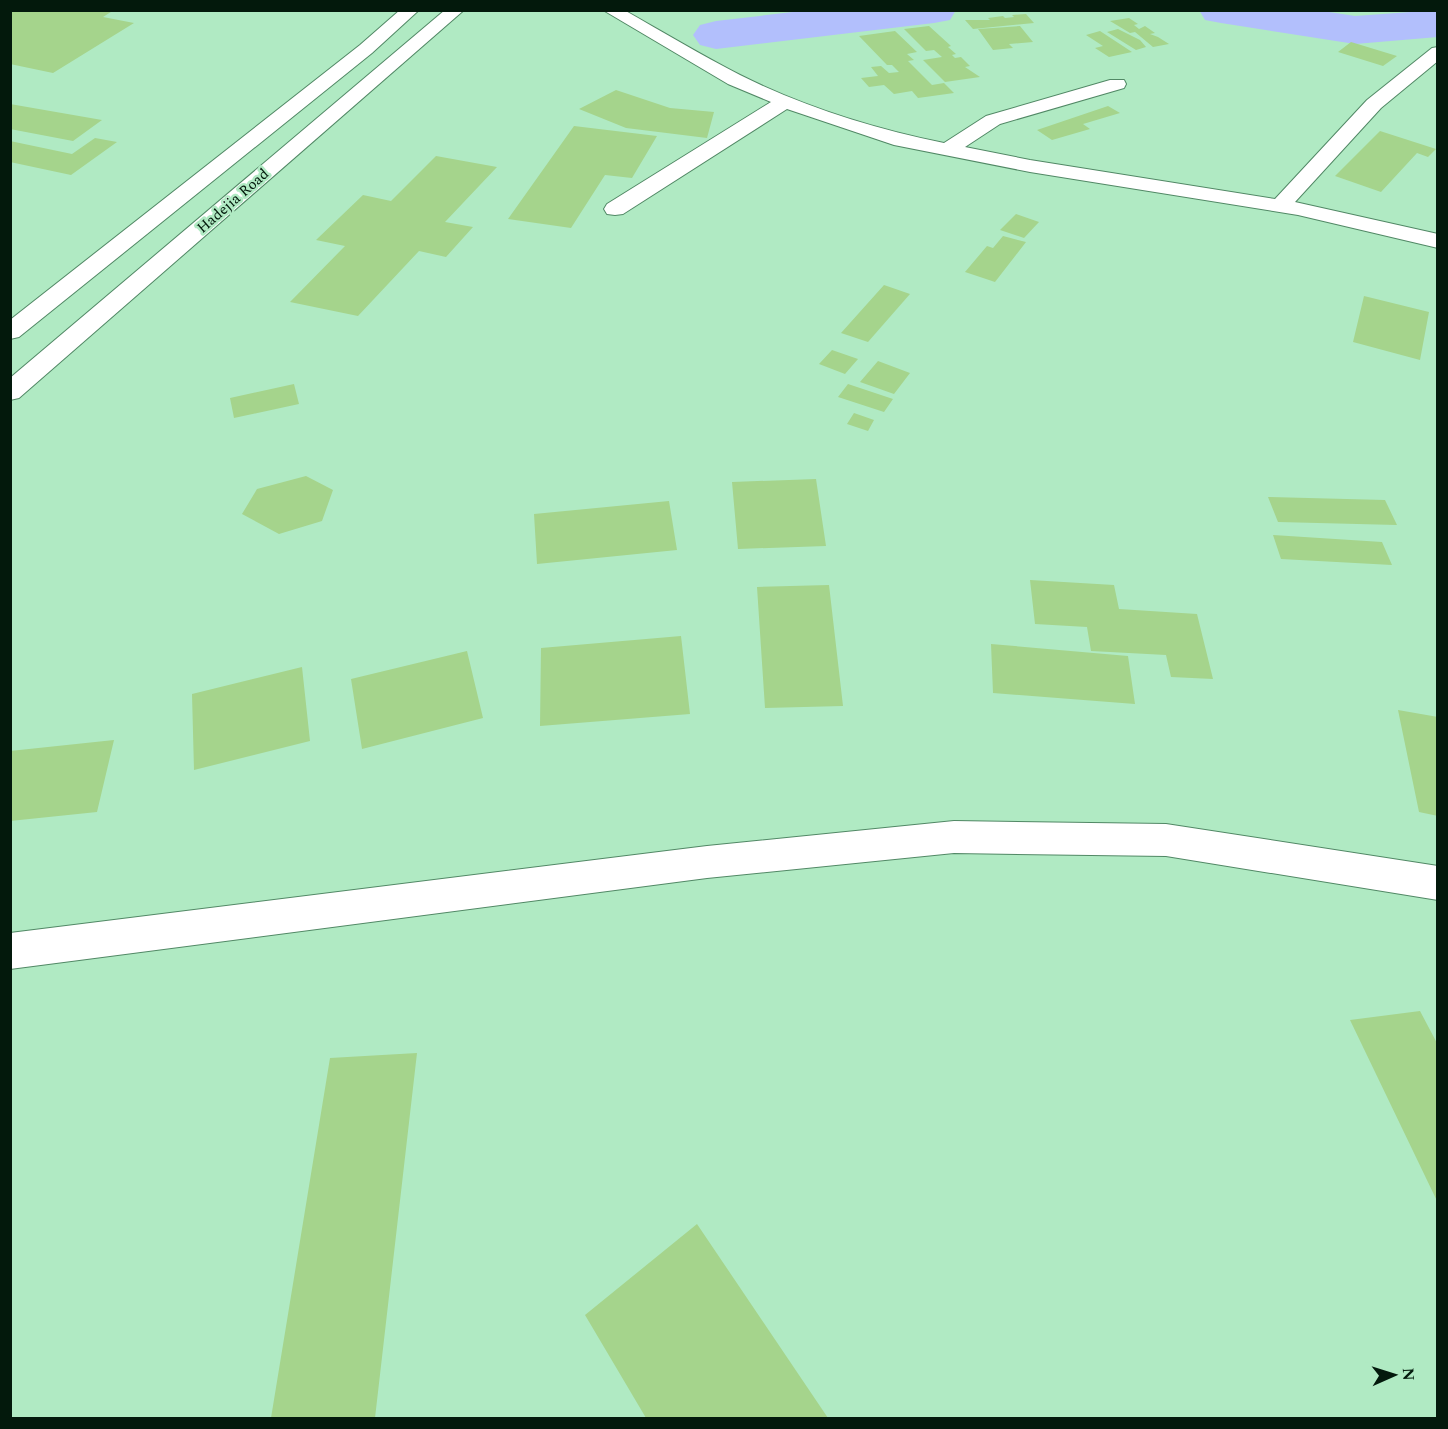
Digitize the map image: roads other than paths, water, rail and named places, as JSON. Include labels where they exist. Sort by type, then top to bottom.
[{"type":"street","name":"Hadejia Road","points":[[10,332],[366,49],[411,10]]},
{"type":"street","name":"Hadejia Road","points":[[10,392],[456,10]]},
{"type":"street","points":[[611,10],[735,80],[786,101],[894,139],[1030,166],[1280,206],[1437,241]]},
{"type":"street","points":[[1280,206],[1374,104],[1437,52]]},
{"type":"street","points":[[947,150],[993,120],[1117,84]]},
{"type":"street","points":[[615,209],[786,101]]},
{"type":"street","points":[[10,951],[707,862],[954,837],[1166,840],[1437,884]]},
{"type":"waterway","points":[[716,35],[934,10]]},
{"type":"waterway","points":[[1221,10],[1355,30],[1438,23]]}]
